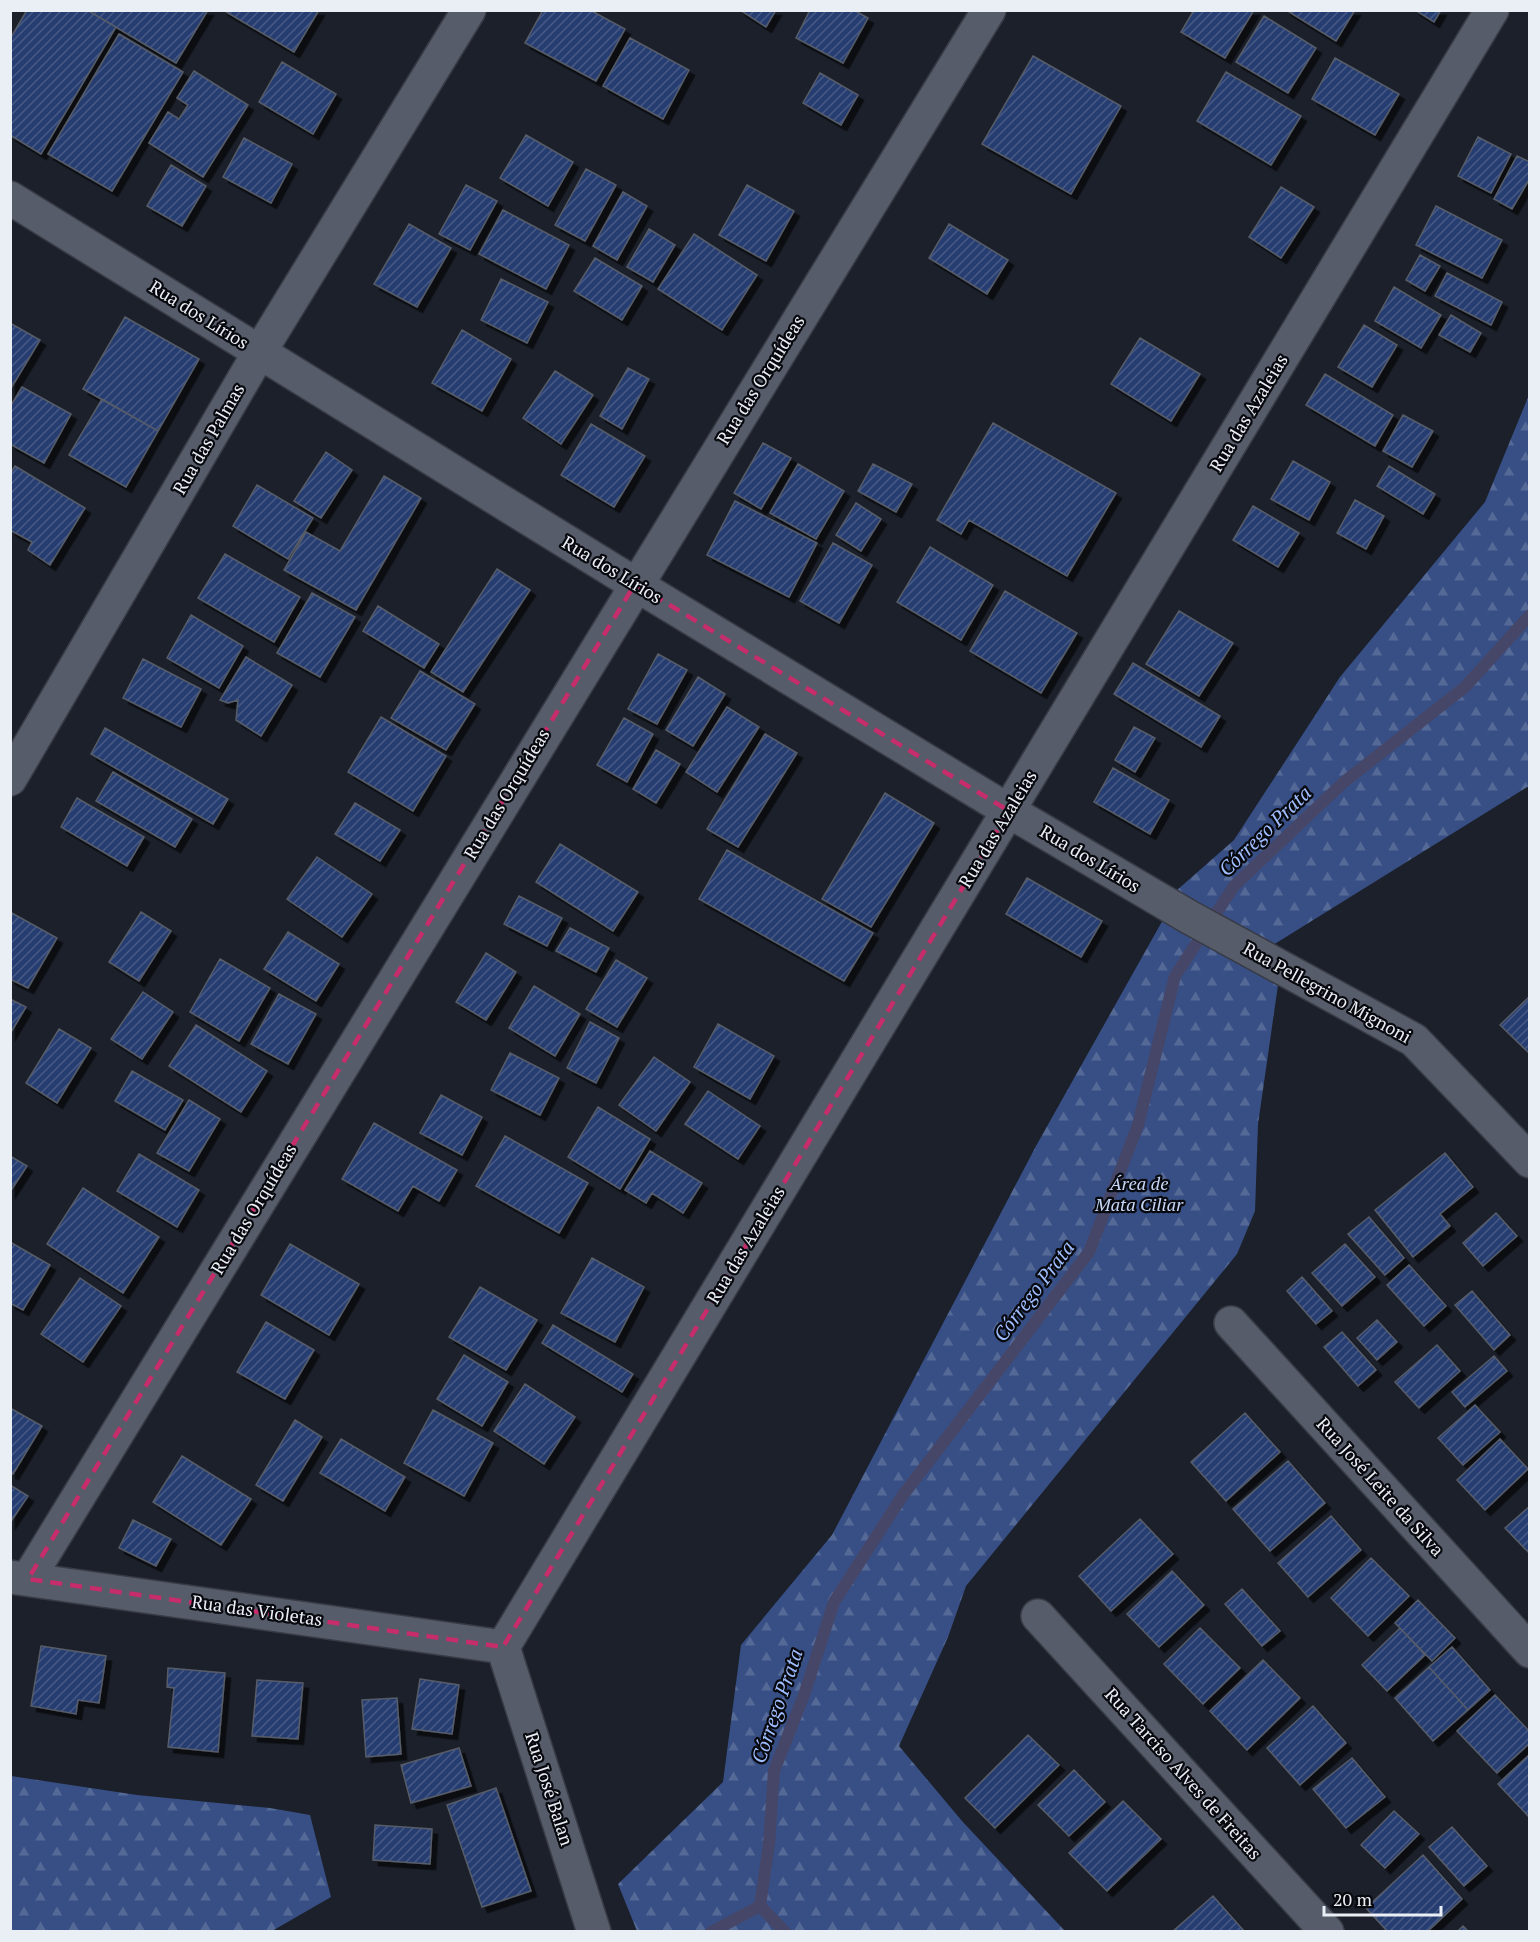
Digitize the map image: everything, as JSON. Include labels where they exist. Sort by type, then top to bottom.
[{"type":"street","name":"Rua das Palmas","points":[[10,778],[259,353],[469,10]]},
{"type":"street","name":"Rua das Orquídeas","points":[[19,1578],[988,10]]},
{"type":"street","name":"Rua das Azaleias","points":[[503,1647],[1491,10]]},
{"type":"street","name":"Rua dos Lírios","points":[[10,198],[635,584],[1009,811],[1220,933]]},
{"type":"street","name":"Rua Pellegrino Mignoni","points":[[1220,933],[1414,1040],[1530,1161]]},
{"type":"street","name":"Rua José Leite da Silva","points":[[1231,1323],[1530,1651]]},
{"type":"street","name":"Rua das Violetas","points":[[19,1578],[503,1647]]},
{"type":"street","name":"Rua Tarciso Alves de Freitas","points":[[1038,1616],[1327,1932]]},
{"type":"street","name":"Rua José Balan","points":[[503,1647],[594,1932]]},
{"type":"highlighted area","points":[[635,584],[1009,811],[503,1647],[28,1579]]},
{"type":"green space","points":[[1529,395],[1529,786],[1273,945],[1176,891],[1234,840],[1340,677],[1485,502]]},
{"type":"green space","name":"Área de Mata Ciliar","points":[[1164,918],[1278,985],[1258,1124],[1255,1211],[1237,1254],[966,1586],[948,1637],[899,1746],[962,1821],[1065,1931],[637,1931],[618,1884],[723,1782],[741,1645],[832,1535],[1036,1146]]},
{"type":"green space","points":[[11,1776],[137,1795],[270,1808],[310,1815],[331,1897],[272,1931],[11,1931]]},
{"type":"building","points":[[27,10],[87,10],[116,27],[41,154],[10,135],[10,39]]},
{"type":"building","points":[[87,10],[208,10],[176,63]]},
{"type":"building","points":[[223,10],[319,10],[294,52]]},
{"type":"building","points":[[543,10],[590,10],[625,29],[596,81],[525,43]]},
{"type":"building","points":[[740,10],[776,10],[766,27]]},
{"type":"building","points":[[810,10],[854,10],[868,18],[843,63],[796,38]]},
{"type":"building","points":[[1194,10],[1254,10],[1225,58],[1181,32]]},
{"type":"building","points":[[1286,10],[1355,10],[1336,41]]},
{"type":"building","points":[[1415,10],[1441,10],[1434,22]]},
{"type":"building","points":[[1264,16],[1316,48],[1288,93],[1236,62]]},
{"type":"building","points":[[119,34],[183,72],[112,191],[48,154]]},
{"type":"building","points":[[630,38],[689,70],[663,119],[603,86]]},
{"type":"building","points":[[1033,56],[1121,106],[1071,194],[982,144]]},
{"type":"building","points":[[1335,58],[1399,94],[1375,135],[1312,99]]},
{"type":"building","points":[[282,62],[336,94],[313,134],[259,102]]},
{"type":"building","points":[[194,71],[248,105],[203,177],[149,143],[168,112],[179,119],[188,105],[177,98]]},
{"type":"building","points":[[1226,72],[1301,116],[1271,165],[1197,121]]},
{"type":"building","points":[[820,73],[858,95],[841,125],[803,103]]},
{"type":"building","points":[[526,135],[573,162],[548,206],[500,178]]},
{"type":"building","points":[[1478,137],[1511,154],[1491,193],[1458,176]]},
{"type":"building","points":[[244,138],[292,164],[271,203],[223,177]]},
{"type":"building","points":[[1517,156],[1530,162],[1530,178],[1512,209],[1494,199]]},
{"type":"building","points":[[171,165],[206,186],[182,226],[147,206]]},
{"type":"building","points":[[586,169],[616,185],[585,241],[555,225]]},
{"type":"building","points":[[466,185],[497,201],[470,250],[439,234]]},
{"type":"building","points":[[747,185],[794,211],[766,261],[719,235]]},
{"type":"building","points":[[1281,187],[1314,207],[1281,258],[1249,237]]},
{"type":"building","points":[[623,192],[647,206],[617,260],[593,246]]},
{"type":"building","points":[[1436,206],[1502,240],[1482,278],[1416,245]]},
{"type":"building","points":[[503,210],[569,245],[546,289],[479,254]]},
{"type":"building","points":[[409,224],[451,248],[417,307],[374,284]]},
{"type":"building","points":[[949,224],[1008,260],[987,294],[929,258]]},
{"type":"building","points":[[649,229],[675,245],[653,282],[627,267]]},
{"type":"building","points":[[694,234],[757,275],[722,330],[658,289]]},
{"type":"building","points":[[1420,255],[1440,266],[1425,291],[1406,280]]},
{"type":"building","points":[[595,258],[642,286],[622,320],[574,291]]},
{"type":"building","points":[[1447,273],[1502,302],[1491,325],[1435,296]]},
{"type":"building","points":[[501,279],[548,302],[527,343],[481,320]]},
{"type":"building","points":[[1394,287],[1441,315],[1421,348],[1375,321]]},
{"type":"building","points":[[1451,315],[1481,333],[1470,352],[1439,335]]},
{"type":"building","points":[[125,317],[199,359],[158,431],[83,389]]},
{"type":"building","points":[[10,323],[40,340],[10,390]]},
{"type":"building","points":[[1364,325],[1397,345],[1372,387],[1338,367]]},
{"type":"building","points":[[462,330],[511,359],[482,411],[432,383]]},
{"type":"building","points":[[1140,338],[1200,374],[1171,421],[1111,384]]},
{"type":"building","points":[[628,368],[649,379],[622,429],[600,416]]},
{"type":"building","points":[[555,371],[593,395],[561,444],[523,418]]},
{"type":"building","points":[[1325,374],[1393,415],[1375,446],[1306,405]]},
{"type":"building","points":[[22,387],[71,414],[44,463],[10,444],[10,407]]},
{"type":"building","points":[[102,399],[158,431],[126,487],[69,455]]},
{"type":"building","points":[[1403,415],[1433,431],[1412,467],[1383,451]]},
{"type":"building","points":[[993,423],[1116,493],[1067,576],[969,520],[961,534],[937,520]]},
{"type":"building","points":[[591,424],[645,456],[614,507],[561,475]]},
{"type":"building","points":[[763,443],[791,458],[761,509],[734,493]]},
{"type":"building","points":[[326,452],[352,470],[321,518],[294,501]]},
{"type":"building","points":[[1293,461],[1330,482],[1309,520],[1271,499]]},
{"type":"building","points":[[798,464],[844,491],[816,539],[770,513]]},
{"type":"building","points":[[873,464],[912,484],[896,512],[858,491]]},
{"type":"building","points":[[15,466],[85,508],[50,565],[28,550],[32,542],[10,530],[10,474]]},
{"type":"building","points":[[1389,466],[1435,494],[1423,514],[1377,486]]},
{"type":"building","points":[[384,476],[421,498],[356,610],[284,570],[306,532],[340,551]]},
{"type":"building","points":[[257,485],[313,518],[288,559],[233,526]]},
{"type":"building","points":[[1355,500],[1384,516],[1366,549],[1337,533]]},
{"type":"building","points":[[735,501],[817,543],[789,597],[707,555]]},
{"type":"building","points":[[856,503],[881,519],[861,551],[836,535]]},
{"type":"building","points":[[1253,506],[1299,533],[1278,567],[1233,540]]},
{"type":"building","points":[[833,543],[872,565],[839,623],[800,601]]},
{"type":"building","points":[[930,547],[993,585],[961,640],[897,602]]},
{"type":"building","points":[[225,554],[300,597],[274,642],[198,598]]},
{"type":"building","points":[[497,569],[530,590],[463,692],[431,672]]},
{"type":"building","points":[[1005,591],[1077,633],[1041,693],[970,651]]},
{"type":"building","points":[[312,593],[355,617],[320,677],[277,653]]},
{"type":"building","points":[[378,606],[439,644],[424,668],[363,631]]},
{"type":"building","points":[[1179,611],[1233,643],[1199,696],[1146,664]]},
{"type":"building","points":[[191,615],[243,646],[219,688],[167,658]]},
{"type":"building","points":[[658,654],[687,670],[657,724],[628,709]]},
{"type":"building","points":[[246,657],[292,685],[261,736],[236,720],[238,700],[228,703],[220,700]]},
{"type":"building","points":[[143,659],[201,689],[181,727],[123,698]]},
{"type":"building","points":[[1133,663],[1220,716],[1201,747],[1114,694]]},
{"type":"building","points":[[420,671],[475,704],[446,750],[391,718]]},
{"type":"building","points":[[698,677],[725,694],[693,746],[666,730]]},
{"type":"building","points":[[727,707],[759,727],[717,792],[686,772]]},
{"type":"building","points":[[381,717],[446,756],[413,811],[348,772]]},
{"type":"building","points":[[624,718],[653,734],[627,782],[597,765]]},
{"type":"building","points":[[1134,727],[1155,738],[1135,772],[1115,760]]},
{"type":"building","points":[[105,728],[228,799],[213,824],[91,754]]},
{"type":"building","points":[[765,734],[797,753],[738,847],[707,829]]},
{"type":"building","points":[[656,750],[680,764],[656,803],[633,789]]},
{"type":"building","points":[[1113,768],[1169,800],[1150,834],[1094,802]]},
{"type":"building","points":[[113,772],[192,819],[175,847],[96,801]]},
{"type":"building","points":[[885,793],[934,823],[871,927],[822,899]]},
{"type":"building","points":[[77,798],[144,837],[127,866],[61,827]]},
{"type":"building","points":[[355,803],[400,830],[380,861],[335,834]]},
{"type":"building","points":[[560,844],[638,892],[613,931],[536,882]]},
{"type":"building","points":[[727,850],[873,933],[844,981],[699,899]]},
{"type":"building","points":[[317,857],[372,894],[342,937],[287,899]]},
{"type":"building","points":[[1027,878],[1102,921],[1081,957],[1006,914]]},
{"type":"building","points":[[519,896],[562,918],[547,946],[504,924]]},
{"type":"building","points":[[10,912],[57,938],[28,988],[10,979]]},
{"type":"building","points":[[141,912],[171,931],[139,981],[109,962]]},
{"type":"building","points":[[570,928],[609,948],[596,972],[556,951]]},
{"type":"building","points":[[288,932],[339,964],[316,1001],[264,969]]},
{"type":"building","points":[[486,953],[516,972],[486,1020],[456,1002]]},
{"type":"building","points":[[220,959],[270,988],[239,1041],[190,1012]]},
{"type":"building","points":[[616,960],[647,978],[617,1027],[586,1009]]},
{"type":"building","points":[[534,986],[580,1014],[555,1056],[509,1028]]},
{"type":"building","points":[[143,992],[173,1012],[142,1059],[111,1039]]},
{"type":"building","points":[[279,994],[316,1014],[288,1064],[251,1044]]},
{"type":"building","points":[[1530,996],[1530,1054],[1500,1025]]},
{"type":"building","points":[[10,999],[26,1007],[10,1034]]},
{"type":"building","points":[[590,1022],[619,1038],[596,1083],[567,1068]]},
{"type":"building","points":[[718,1024],[774,1056],[750,1099],[694,1067]]},
{"type":"building","points":[[196,1025],[267,1071],[241,1112],[169,1066]]},
{"type":"building","points":[[59,1029],[91,1048],[57,1103],[26,1083]]},
{"type":"building","points":[[510,1053],[559,1078],[540,1115],[491,1090]]},
{"type":"building","points":[[654,1057],[690,1082],[656,1131],[619,1105]]},
{"type":"building","points":[[132,1071],[183,1100],[165,1130],[115,1101]]},
{"type":"building","points":[[708,1091],[760,1126],[738,1159],[685,1124]]},
{"type":"building","points":[[441,1095],[482,1117],[462,1155],[420,1133]]},
{"type":"building","points":[[189,1100],[220,1119],[189,1171],[157,1153]]},
{"type":"building","points":[[598,1107],[650,1139],[620,1189],[568,1157]]},
{"type":"building","points":[[374,1123],[457,1170],[439,1201],[413,1186],[398,1211],[342,1179]]},
{"type":"building","points":[[505,1136],[588,1183],[559,1233],[476,1186]]},
{"type":"building","points":[[650,1151],[702,1183],[683,1213],[652,1193],[646,1203],[625,1190]]},
{"type":"building","points":[[1445,1153],[1473,1187],[1440,1214],[1450,1226],[1413,1257],[1375,1210]]},
{"type":"building","points":[[139,1154],[199,1190],[177,1227],[117,1191]]},
{"type":"building","points":[[10,1156],[27,1166],[10,1192]]},
{"type":"building","points":[[83,1188],[159,1237],[123,1293],[47,1244]]},
{"type":"building","points":[[1496,1213],[1517,1236],[1483,1266],[1463,1243]]},
{"type":"building","points":[[1369,1217],[1404,1258],[1385,1275],[1348,1234]]},
{"type":"building","points":[[10,1242],[50,1265],[23,1310],[10,1303]]},
{"type":"building","points":[[290,1244],[359,1284],[329,1335],[261,1295]]},
{"type":"building","points":[[1345,1244],[1375,1277],[1342,1306],[1312,1273]]},
{"type":"building","points":[[592,1258],[644,1287],[615,1342],[561,1313]]},
{"type":"building","points":[[1409,1265],[1446,1306],[1424,1326],[1387,1285]]},
{"type":"building","points":[[1302,1277],[1332,1311],[1316,1324],[1287,1291]]},
{"type":"building","points":[[80,1278],[121,1306],[83,1362],[41,1334]]},
{"type":"building","points":[[480,1287],[537,1320],[506,1370],[449,1337]]},
{"type":"building","points":[[1472,1291],[1510,1335],[1494,1350],[1455,1305]]},
{"type":"building","points":[[1377,1320],[1397,1342],[1377,1360],[1357,1338]]},
{"type":"building","points":[[266,1322],[314,1350],[285,1399],[237,1372]]},
{"type":"building","points":[[553,1325],[633,1374],[622,1392],[542,1343]]},
{"type":"building","points":[[1342,1332],[1376,1370],[1358,1386],[1324,1347]]},
{"type":"building","points":[[1437,1345],[1460,1371],[1419,1408],[1395,1382]]},
{"type":"building","points":[[464,1355],[508,1382],[482,1426],[437,1399]]},
{"type":"building","points":[[1494,1356],[1507,1371],[1465,1407],[1452,1392]]},
{"type":"building","points":[[525,1384],[575,1417],[544,1464],[494,1431]]},
{"type":"building","points":[[1475,1405],[1500,1432],[1463,1465],[1438,1438]]},
{"type":"building","points":[[10,1408],[42,1426],[13,1474],[10,1473]]},
{"type":"building","points":[[433,1410],[493,1443],[464,1496],[404,1463]]},
{"type":"building","points":[[1245,1413],[1280,1452],[1226,1501],[1191,1462]]},
{"type":"building","points":[[295,1420],[322,1437],[283,1501],[256,1485]]},
{"type":"building","points":[[341,1439],[405,1477],[385,1511],[320,1473]]},
{"type":"building","points":[[1500,1439],[1528,1469],[1485,1510],[1457,1480]]},
{"type":"building","points":[[182,1456],[251,1499],[221,1545],[153,1502]]},
{"type":"building","points":[[1288,1461],[1325,1503],[1270,1551],[1233,1509]]},
{"type":"building","points":[[10,1485],[28,1496],[10,1523]]},
{"type":"building","points":[[1530,1506],[1530,1554],[1505,1528]]},
{"type":"building","points":[[1331,1516],[1361,1550],[1308,1597],[1278,1563]]},
{"type":"building","points":[[1140,1519],[1173,1554],[1111,1611],[1079,1576]]},
{"type":"building","points":[[133,1520],[171,1539],[156,1566],[119,1548]]},
{"type":"building","points":[[1371,1558],[1409,1596],[1368,1636],[1331,1598]]},
{"type":"building","points":[[1172,1571],[1204,1605],[1159,1647],[1127,1614]]},
{"type":"building","points":[[1242,1589],[1280,1631],[1262,1646],[1225,1604]]},
{"type":"building","points":[[1418,1600],[1455,1638],[1432,1661],[1395,1623]]},
{"type":"building","points":[[1200,1628],[1240,1668],[1203,1704],[1164,1664]]},
{"type":"building","points":[[1400,1628],[1425,1655],[1387,1691],[1362,1665]]},
{"type":"building","points":[[41,1646],[106,1656],[99,1703],[78,1700],[76,1714],[31,1706]]},
{"type":"building","points":[[1452,1647],[1490,1690],[1468,1710],[1429,1667]]},
{"type":"building","points":[[1263,1660],[1300,1698],[1247,1750],[1210,1711]]},
{"type":"building","points":[[1429,1667],[1468,1710],[1433,1741],[1395,1698]]},
{"type":"building","points":[[168,1668],[225,1673],[218,1752],[168,1747],[174,1688],[167,1687]]},
{"type":"building","points":[[420,1679],[459,1685],[452,1734],[412,1729]]},
{"type":"building","points":[[257,1680],[303,1683],[298,1739],[252,1736]]},
{"type":"building","points":[[1495,1695],[1530,1732],[1530,1743],[1497,1773],[1457,1731]]},
{"type":"building","points":[[397,1698],[401,1754],[366,1757],[362,1700]]},
{"type":"building","points":[[1313,1706],[1346,1743],[1300,1785],[1267,1748]]},
{"type":"building","points":[[1028,1735],[1059,1765],[995,1828],[965,1798]]},
{"type":"building","points":[[459,1748],[471,1786],[411,1803],[401,1765]]},
{"type":"building","points":[[1530,1754],[1530,1818],[1498,1784]]},
{"type":"building","points":[[1352,1758],[1385,1797],[1346,1828],[1313,1789]]},
{"type":"building","points":[[1074,1770],[1105,1802],[1069,1836],[1038,1805]]},
{"type":"building","points":[[496,1788],[531,1891],[482,1907],[447,1805]]},
{"type":"building","points":[[1123,1801],[1161,1839],[1107,1891],[1069,1853]]},
{"type":"building","points":[[1394,1811],[1419,1834],[1385,1868],[1361,1845]]},
{"type":"building","points":[[375,1825],[432,1829],[430,1864],[373,1860]]},
{"type":"building","points":[[1452,1827],[1487,1866],[1464,1886],[1429,1847]]},
{"type":"building","points":[[1423,1855],[1462,1899],[1427,1932],[1388,1932],[1366,1908]]},
{"type":"building","points":[[1213,1896],[1245,1932],[1172,1932]]},
{"type":"building","points":[[1463,1926],[1469,1932],[1457,1932]]},
{"type":"waterway","name":"Córrego Prata","points":[[760,1906],[769,1844],[774,1771],[804,1695],[834,1602],[903,1495],[1089,1252],[1138,1125],[1175,976],[1234,886],[1344,782],[1465,687],[1530,615]]},
{"type":"waterway","points":[[711,1932],[760,1906],[785,1932]]}]
